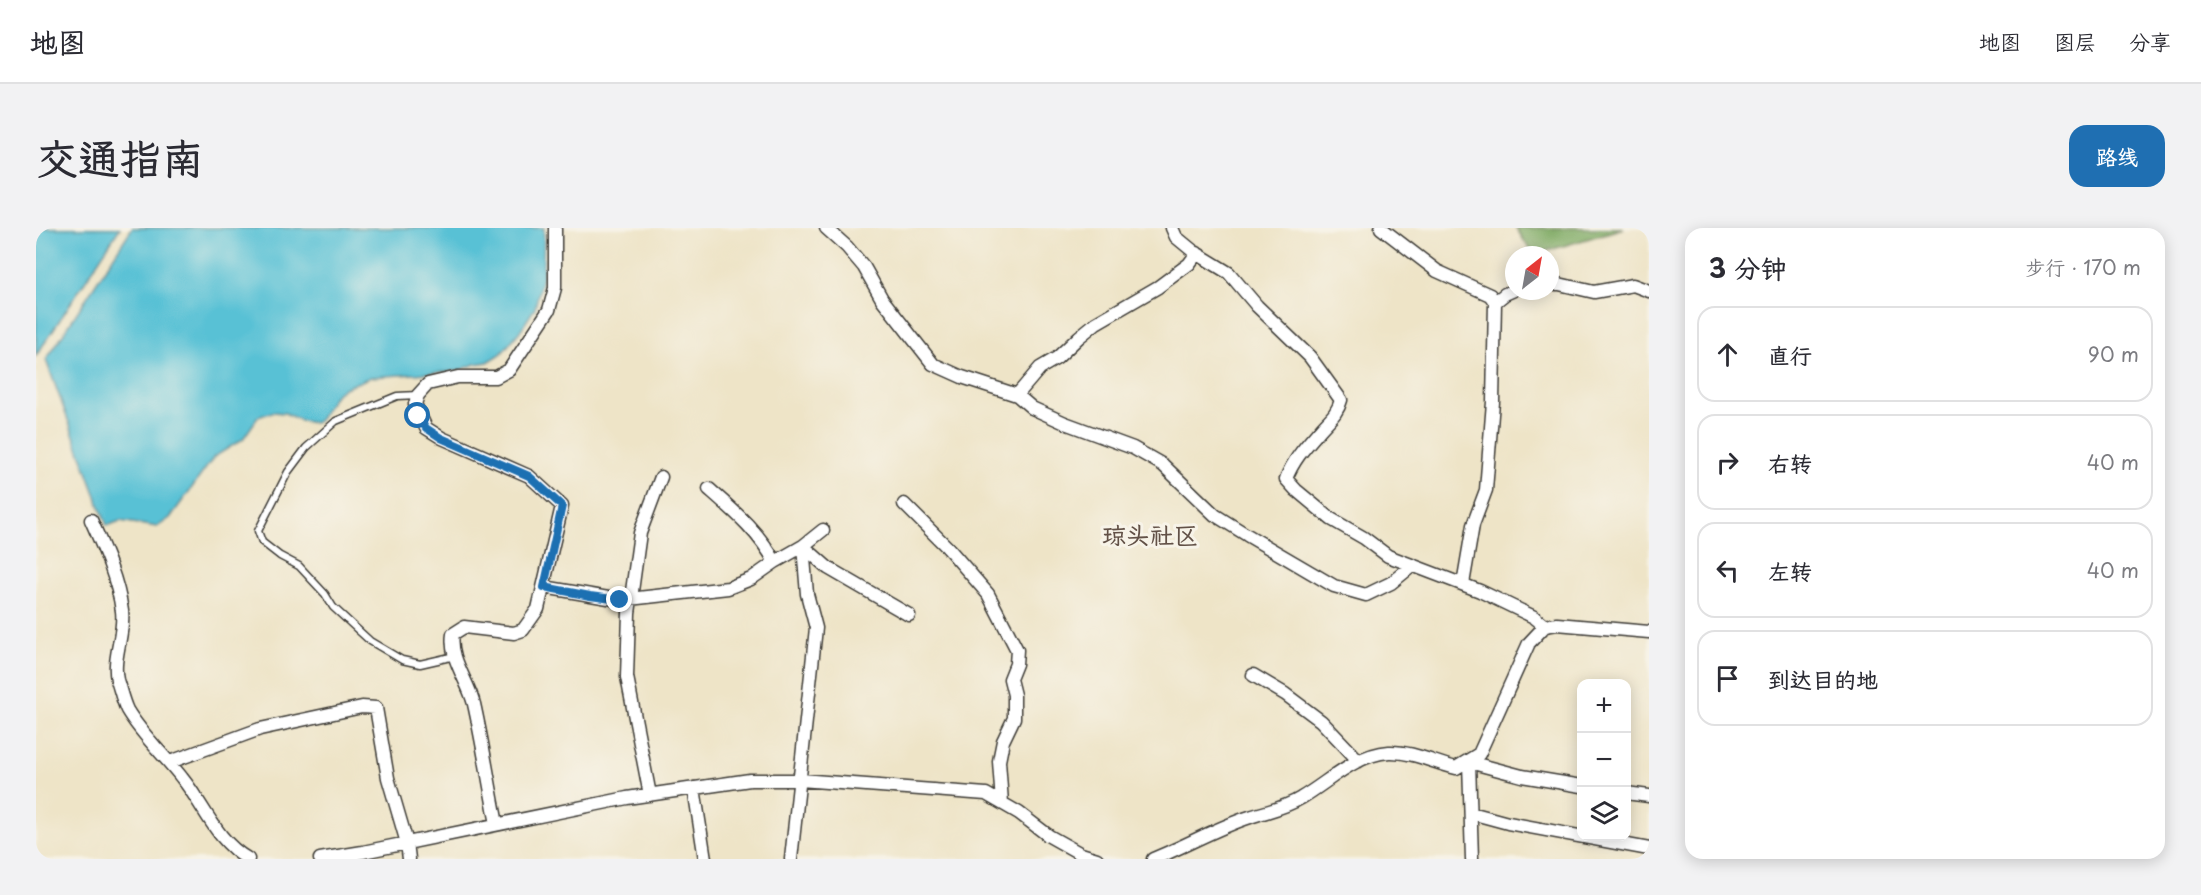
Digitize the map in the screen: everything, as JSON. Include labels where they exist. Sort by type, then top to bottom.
[{"type":"street","points":[[496,824],[473,703],[467,681],[451,646],[453,634],[464,627],[514,633],[523,630],[538,609],[562,506],[529,476],[441,438],[426,428],[415,404],[418,395],[428,384],[478,376],[496,377],[509,370],[549,310],[555,288],[555,228]]},
{"type":"street","points":[[826,228],[864,267],[882,298],[933,364],[962,377],[1017,395],[1032,408],[1133,448],[1163,465],[1215,514],[1334,586],[1366,595],[1391,583],[1413,565]]},
{"type":"street","points":[[1172,228],[1176,237],[1197,254],[1229,273],[1257,306],[1310,357],[1341,400],[1338,412],[1320,429],[1292,463],[1286,479],[1331,519],[1364,538],[1388,556],[1463,584],[1534,617],[1545,626]]},
{"type":"street","points":[[1381,228],[1437,271],[1490,295],[1495,302],[1493,402],[1486,490],[1473,525],[1463,584]]},
{"type":"street","points":[[1017,395],[1040,368],[1057,358],[1096,323],[1158,287],[1189,264],[1197,254]]},
{"type":"street","points":[[1559,284],[1594,292],[1633,285],[1649,291]]},
{"type":"street","points":[[1495,302],[1505,294]]},
{"type":"street","points":[[650,795],[627,677],[631,597],[640,533],[661,477]]},
{"type":"street","points":[[709,489],[748,525],[766,546],[775,562]]},
{"type":"street","points":[[904,504],[948,548],[988,594],[1017,650],[1016,664],[1010,679],[1014,695],[1014,718],[1003,741],[999,761],[1002,803]]},
{"type":"street","points":[[91,520],[112,570],[122,612],[117,677],[126,708],[139,728],[185,781],[210,822],[227,842],[248,859]]},
{"type":"street","points":[[544,587],[620,600],[728,588],[751,579],[803,546],[823,530]]},
{"type":"street","points":[[803,546],[828,568],[909,615]]},
{"type":"street","points":[[791,859],[816,628],[807,594],[803,546]]},
{"type":"street","points":[[1154,859],[1203,835],[1293,803],[1346,767],[1359,761],[1390,752],[1415,756],[1456,768],[1469,762],[1479,754],[1529,643],[1545,626],[1557,624],[1649,632]]},
{"type":"street","points":[[1253,675],[1285,694],[1321,721],[1359,761]]},
{"type":"street","points":[[170,762],[260,729],[362,707],[376,708],[388,778],[407,843],[409,859]]},
{"type":"street","points":[[1469,762],[1522,776],[1577,785]]},
{"type":"street","points":[[1469,762],[1472,859]]},
{"type":"street","points":[[320,859],[650,795],[750,780],[800,780],[986,794],[1019,813],[1049,836],[1081,854],[1097,859]]},
{"type":"street","points":[[694,788],[705,859]]},
{"type":"street","points":[[1631,794],[1649,796]]},
{"type":"street","points":[[1471,813],[1508,824],[1649,849]]},
{"type":"lane","points":[[418,395],[397,396],[353,412],[330,426],[306,448],[288,472],[258,531],[262,542],[280,556],[299,566],[325,594],[333,607],[370,641],[402,660],[420,664],[455,656]]},
{"type":"green space","points":[[1516,228],[1624,228],[1559,247],[1527,246]]},
{"type":"water","points":[[36,228],[120,228],[36,356]]},
{"type":"water","points":[[132,228],[544,228],[543,273],[535,308],[501,354],[488,362],[475,364],[458,371],[371,377],[344,388],[334,396],[315,423],[301,421],[285,413],[272,412],[258,417],[243,439],[214,457],[170,518],[157,527],[120,521],[107,526],[46,360]]},
{"type":"district","name":"琼头社区","points":[[1150,534]]},
{"type":"route","points":[[418,416],[426,428],[441,438],[496,464],[529,476],[562,506],[544,587],[620,600]]}]
